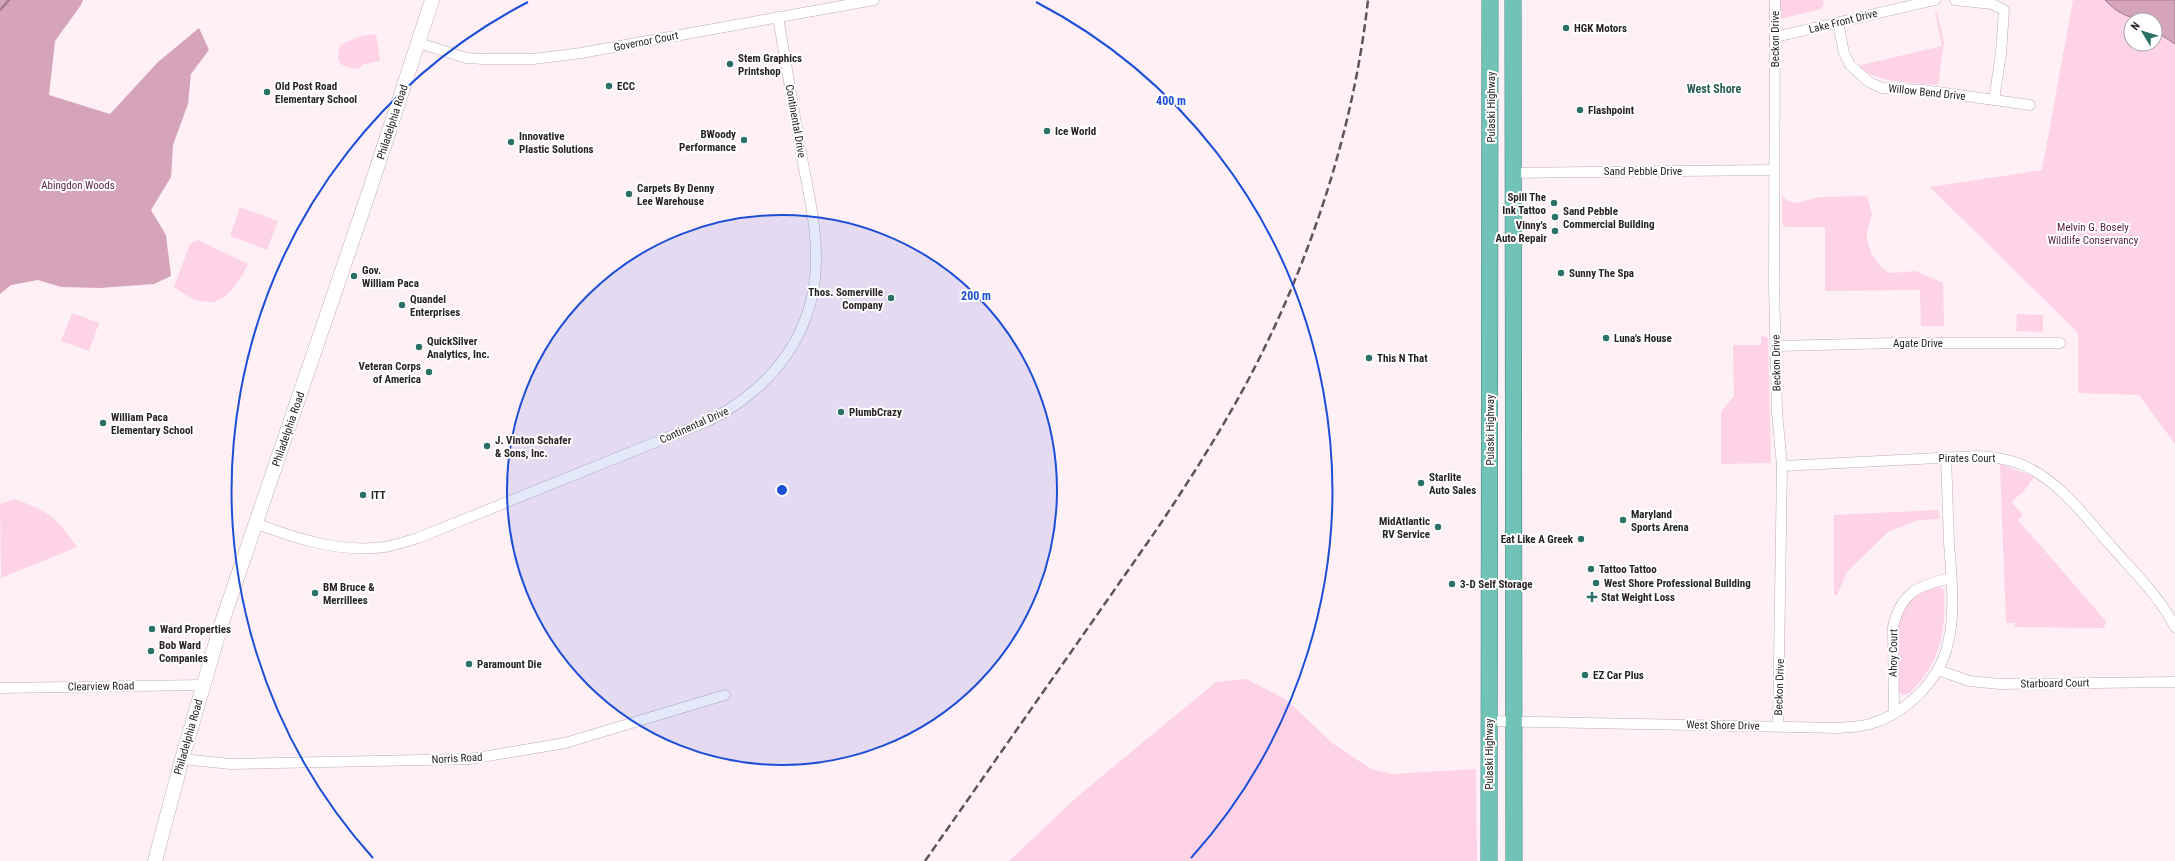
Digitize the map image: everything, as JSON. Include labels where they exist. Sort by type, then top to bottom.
[{"type":"highway","name":"Pulaski Highway","points":[[1489,861],[1492,180],[1490,0]]},
{"type":"highway","name":"Pulaski Highway","points":[[1512,0],[1514,861]]},
{"type":"main road","name":"Philadelphia Road","points":[[155,861],[203,685],[255,523],[432,0]]},
{"type":"street","name":"Governor Court","points":[[418,44],[466,58],[533,59],[586,52],[874,0]]},
{"type":"street","name":"Beckon Drive","points":[[1775,0],[1773,170],[1777,412],[1782,466],[1778,726]]},
{"type":"street","name":"Lake Front Drive","points":[[1775,38],[1838,23],[1860,16],[1935,0]]},
{"type":"street","points":[[1955,0],[1992,4],[2004,10],[2002,45],[1994,100]]},
{"type":"street","name":"Continental Drive","points":[[255,523],[302,540],[336,546],[386,547],[418,538],[708,422],[729,410],[759,387],[782,362],[801,330],[810,301],[816,263],[815,235],[778,17]]},
{"type":"street","name":"Willow Bend Drive","points":[[1838,23],[1844,53],[1850,65],[1869,82],[1882,88],[1923,90],[2030,105]]},
{"type":"street","name":"Sand Pebble Drive","points":[[1513,172],[1773,170]]},
{"type":"street","name":"Agate Drive","points":[[1776,346],[1896,343],[2060,343]]},
{"type":"street","name":"Pirates Court","points":[[1782,466],[1977,456],[1996,458],[2027,467],[2046,478],[2073,504],[2145,584],[2162,606],[2175,627]]},
{"type":"street","name":"West Shore Drive","points":[[1489,721],[1839,728],[1868,725],[1894,714],[1923,690],[1938,670],[1943,660],[1950,632],[1951,578],[1946,457]]},
{"type":"street","name":"Ahoy Court","points":[[1894,714],[1893,627],[1896,614],[1907,597],[1916,589],[1928,583],[1951,578]]},
{"type":"street","name":"Starboard Court","points":[[1938,670],[1970,681],[2000,684],[2175,682]]},
{"type":"street","name":"Clearview Road","points":[[0,688],[203,685]]},
{"type":"street","name":"Norris Road","points":[[182,759],[231,764],[470,759],[565,743],[725,695]]},
{"type":"green space","name":"Abingdon Woods","points":[[0,0],[83,0],[55,41],[49,95],[110,114],[158,62],[199,28],[209,50],[191,74],[188,104],[173,145],[171,177],[151,210],[166,235],[171,276],[154,284],[100,288],[61,287],[38,280],[11,285],[0,294]]},
{"type":"green space","points":[[1780,0],[1823,0],[1824,4],[1821,9],[1780,19]]},
{"type":"green space","name":"Melvin G. Bosely Wildlife Conservancy","points":[[2073,0],[2175,0],[2175,444],[2139,395],[2078,393],[2078,333],[1930,187],[2042,170]]},
{"type":"green space","points":[[1937,12],[1944,42],[1938,85],[1885,79],[1865,72],[1857,66],[1942,46],[1935,13]]},
{"type":"green space","points":[[376,34],[380,61],[364,64],[358,69],[347,67],[340,63],[338,56],[340,45],[361,36]]},
{"type":"green space","points":[[1782,195],[1786,200],[1796,203],[1820,197],[1867,196],[1872,215],[1867,230],[1867,240],[1872,255],[1879,265],[1886,271],[1892,273],[1916,271],[1943,283],[1944,326],[1921,326],[1920,290],[1825,291],[1825,227],[1785,227],[1782,224]]},
{"type":"green space","points":[[240,207],[278,221],[267,250],[230,236]]},
{"type":"green space","points":[[198,240],[248,264],[234,288],[218,300],[209,302],[199,301],[187,296],[174,287],[190,244]]},
{"type":"green space","points":[[72,313],[99,323],[89,351],[61,341]]},
{"type":"green space","points":[[2017,314],[2043,315],[2043,332],[2016,331]]},
{"type":"green space","points":[[1761,336],[1768,337],[1771,463],[1721,464],[1721,412],[1734,396],[1733,345],[1761,345]]},
{"type":"green space","points":[[2000,464],[2034,477],[2023,492],[2011,502],[2023,515],[2018,520],[2106,621],[2104,628],[2015,627],[2015,623],[2006,623]]},
{"type":"green space","points":[[14,499],[36,507],[51,516],[77,547],[1,578],[0,504]]},
{"type":"green space","points":[[1938,510],[1940,519],[1918,520],[1888,532],[1847,572],[1837,595],[1834,595],[1834,515]]},
{"type":"green space","points":[[1937,585],[1944,590],[1944,616],[1941,641],[1932,664],[1925,675],[1909,693],[1902,695],[1898,691],[1896,653],[1896,640],[1901,615],[1915,594]]},
{"type":"green space","points":[[1246,679],[1287,700],[1332,743],[1371,769],[1392,774],[1476,769],[1477,861],[1009,861],[1078,796],[1216,682]]},
{"type":"water","points":[[2105,0],[2175,0],[2175,44],[2163,36],[2163,12],[2123,12],[2123,14]]},
{"type":"waterway","points":[[0,10],[9,0]]},
{"type":"railway","points":[[925,861],[1157,529],[1210,447],[1257,363],[1278,320],[1296,276],[1329,186],[1353,94],[1362,47],[1368,0]]},
{"type":"place","name":"HGK Motors","points":[[1566,28]]},
{"type":"place","name":"Stem Graphics Printshop","points":[[730,64]]},
{"type":"place","name":"ECC","points":[[609,86]]},
{"type":"place","name":"Old Post Road Elementary School","points":[[267,92]]},
{"type":"place","name":"Flashpoint","points":[[1580,110]]},
{"type":"place","name":"Ice World","points":[[1047,131]]},
{"type":"place","name":"BWoody Performance","points":[[744,140]]},
{"type":"place","name":"Innovative Plastic Solutions","points":[[511,142]]},
{"type":"place","name":"Carpets By Denny Lee Warehouse","points":[[629,194]]},
{"type":"place","name":"Spill The Ink Tattoo","points":[[1554,203]]},
{"type":"place","name":"Sand Pebble Commercial Building","points":[[1555,217]]},
{"type":"place","name":"Vinny's Auto Repair","points":[[1555,231]]},
{"type":"place","name":"Sunny The Spa","points":[[1561,273]]},
{"type":"place","name":"Gov. William Paca","points":[[354,276]]},
{"type":"place","name":"Thos. Somerville Company","points":[[891,298]]},
{"type":"place","name":"Quandel Enterprises","points":[[402,305]]},
{"type":"place","name":"Luna's House","points":[[1606,338]]},
{"type":"place","name":"QuickSilver Analytics, Inc.","points":[[419,347]]},
{"type":"place","name":"This N That","points":[[1369,358]]},
{"type":"place","name":"Veteran Corps of America","points":[[429,372]]},
{"type":"place","name":"PlumbCrazy","points":[[841,412]]},
{"type":"place","name":"William Paca Elementary School","points":[[103,423]]},
{"type":"place","name":"J. Vinton Schafer & Sons, Inc.","points":[[487,446]]},
{"type":"place","name":"Starlite Auto Sales","points":[[1421,483]]},
{"type":"place","name":"ITT","points":[[363,495]]},
{"type":"place","name":"Maryland Sports Arena","points":[[1623,520]]},
{"type":"place","name":"MidAtlantic RV Service","points":[[1438,527]]},
{"type":"place","name":"Eat Like A Greek","points":[[1581,539]]},
{"type":"place","name":"Tattoo Tattoo","points":[[1591,569]]},
{"type":"place","name":"West Shore Professional Building","points":[[1596,583]]},
{"type":"place","name":"3-D Self Storage","points":[[1452,584]]},
{"type":"place","name":"BM Bruce & Merrillees","points":[[315,593]]},
{"type":"place","name":"Stat Weight Loss","points":[[1592,597]]},
{"type":"place","name":"Ward Properties","points":[[152,629]]},
{"type":"place","name":"Bob Ward Companies","points":[[151,651]]},
{"type":"place","name":"Paramount Die","points":[[469,664]]},
{"type":"place","name":"EZ Car Plus","points":[[1585,675]]},
{"type":"district","name":"West Shore","points":[[1714,89]]}]
